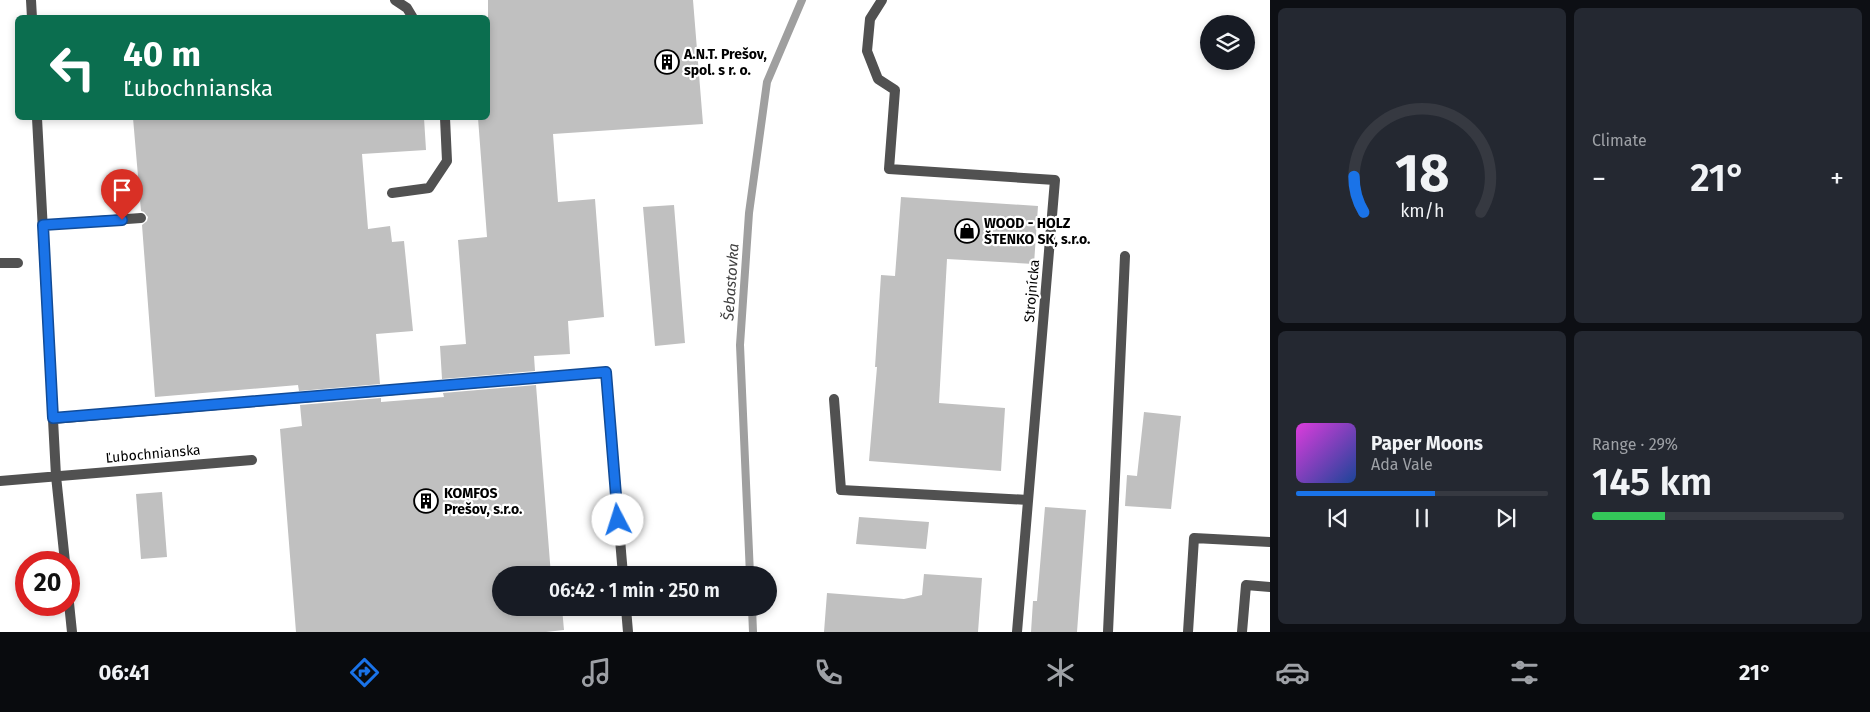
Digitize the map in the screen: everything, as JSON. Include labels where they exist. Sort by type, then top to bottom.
[{"type":"lane","points":[[31,0],[32,15]]},
{"type":"lane","points":[[395,0],[407,8],[410,15]]},
{"type":"lane","name":"Strojnícka","points":[[882,0],[870,20],[867,51],[878,79],[895,90],[889,169],[1055,180],[1017,632]]},
{"type":"lane","points":[[37,120],[56,476],[64,551]]},
{"type":"lane","points":[[392,193],[429,188],[447,161],[445,120]]},
{"type":"lane","points":[[43,225],[141,218]]},
{"type":"lane","points":[[1108,632],[1125,256]]},
{"type":"lane","points":[[0,263],[18,263]]},
{"type":"lane","points":[[53,418],[606,372],[622,566]]},
{"type":"lane","points":[[834,399],[841,490],[1028,500]]},
{"type":"lane","name":"Ľubochnianska","points":[[0,481],[252,460]]},
{"type":"lane","points":[[1188,632],[1194,538],[1270,542]]},
{"type":"lane","points":[[1242,632],[1246,585],[1270,587]]},
{"type":"lane","points":[[70,616],[72,632]]},
{"type":"lane","points":[[627,616],[628,632]]},
{"type":"building","points":[[488,0],[693,0],[703,124],[553,134],[558,202],[595,199],[604,317],[568,321],[570,354],[534,356],[535,371],[442,379],[440,346],[466,344],[458,240],[487,237],[478,120],[490,120],[490,15],[488,15]]},
{"type":"building","points":[[133,120],[424,120],[426,150],[362,154],[368,229],[390,226],[392,242],[404,241],[413,331],[376,334],[380,384],[299,391],[298,385],[155,397],[142,225],[147,221],[148,217],[141,211]]},
{"type":"building","points":[[901,197],[1038,206],[1034,264],[947,259],[939,403],[1005,408],[1001,471],[869,461],[877,367],[875,367],[881,275],[895,276]]},
{"type":"building","points":[[674,205],[685,343],[655,346],[643,207]]},
{"type":"building","name":"KOMFOS Prešov, s.r.o.","points":[[536,385],[550,566],[492,566],[492,616],[563,616],[564,630],[546,632],[296,632],[280,429],[302,426],[300,405],[381,398],[381,402],[444,397],[443,393]]},
{"type":"building","points":[[1144,412],[1181,416],[1171,509],[1125,506],[1127,475],[1137,476]]},
{"type":"building","points":[[162,492],[167,557],[141,559],[136,494]]},
{"type":"building","points":[[1045,507],[1086,510],[1077,632],[1031,632],[1033,601],[1037,601]]},
{"type":"building","points":[[859,517],[929,522],[926,549],[856,544]]},
{"type":"building","points":[[924,574],[982,578],[978,632],[824,632],[827,593],[904,599],[922,595]]},
{"type":"waterway","name":"Šebastovka","points":[[750,566],[740,345],[749,213],[767,82],[802,0]]},
{"type":"waterway","name":"Šebastovka","points":[[752,616],[753,632]]},
{"type":"place","name":"A.N.T. Prešov, spol. s r. o.","points":[[667,62]]},
{"type":"place","name":"WOOD - HOLZ ŠTENKO SK, s.r.o.","points":[[967,231]]},
{"type":"place","name":"KOMFOS Prešov, s.r.o.","points":[[426,501]]},
{"type":"route","points":[[122,220],[43,225],[53,418],[606,372],[618,520]]}]
